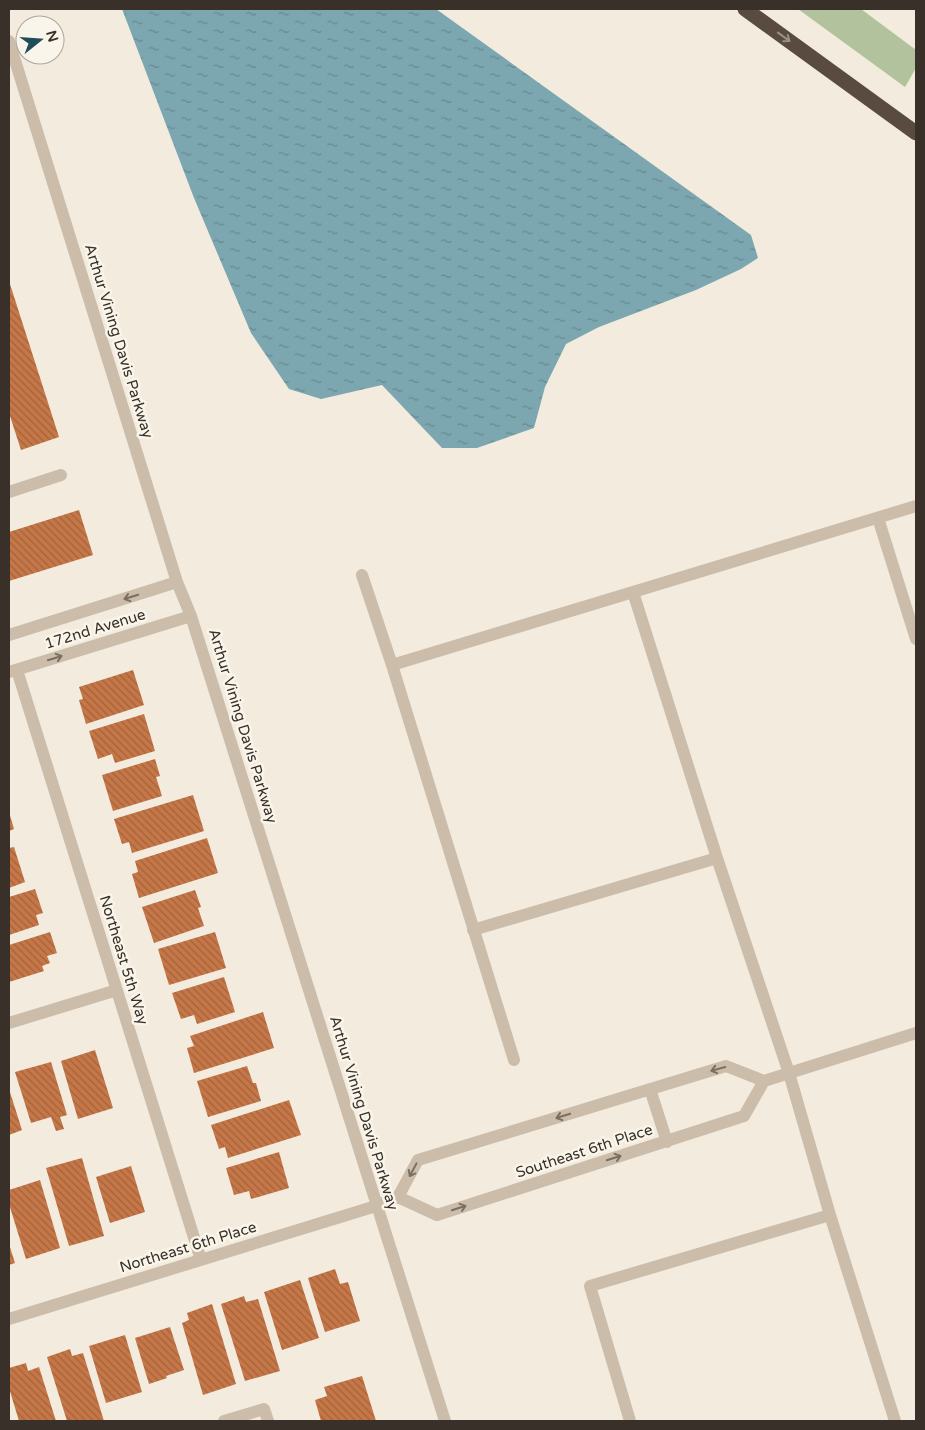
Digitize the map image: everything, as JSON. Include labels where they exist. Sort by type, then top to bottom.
[{"type":"highway","points":[[745,9],[916,133]]},
{"type":"street","name":"Arthur Vining Davis Parkway","points":[[9,41],[177,582],[191,616],[445,1421]]},
{"type":"street","points":[[9,492],[60,475]]},
{"type":"street","points":[[392,665],[916,506]]},
{"type":"street","points":[[878,518],[916,639]]},
{"type":"street","points":[[362,575],[392,665],[514,1060]]},
{"type":"street","name":"172nd Avenue","points":[[9,635],[177,582]]},
{"type":"street","points":[[633,592],[789,1073],[830,1215],[895,1421]]},
{"type":"street","name":"172nd Avenue","points":[[13,671],[191,616]]},
{"type":"street","name":"Northeast 5th Way","points":[[13,671],[117,990],[201,1260]]},
{"type":"street","points":[[473,930],[718,858]]},
{"type":"street","points":[[9,1023],[117,990]]},
{"type":"street","points":[[376,1206],[398,1197],[418,1160],[726,1066],[764,1081],[916,1032]]},
{"type":"street","name":"Southeast 6th Place","points":[[398,1197],[437,1214],[667,1142],[744,1116],[764,1081]]},
{"type":"street","points":[[650,1089],[667,1142]]},
{"type":"street","name":"Northeast 6th Place","points":[[9,1319],[376,1206]]},
{"type":"street","points":[[630,1421],[590,1286],[830,1215]]},
{"type":"street","points":[[224,1421],[266,1415]]},
{"type":"green space","points":[[798,9],[861,9],[916,50],[916,68],[905,87]]},
{"type":"water","points":[[122,9],[436,9],[751,235],[758,258],[741,269],[696,290],[599,327],[566,344],[545,387],[534,428],[477,448],[442,448],[382,385],[321,399],[289,389],[251,333],[194,198]]},
{"type":"building","points":[[9,281],[59,437],[21,450],[9,413]]},
{"type":"building","points":[[79,510],[93,555],[9,581],[9,532]]},
{"type":"building","points":[[133,670],[144,705],[86,724],[79,700],[83,699],[79,687]]},
{"type":"building","points":[[144,714],[155,751],[115,763],[112,754],[98,759],[89,731]]},
{"type":"building","points":[[155,759],[160,776],[156,777],[162,796],[113,811],[102,775]]},
{"type":"building","points":[[193,795],[204,831],[132,853],[129,842],[122,844],[114,819]]},
{"type":"building","points":[[9,812],[14,829],[9,831]]},
{"type":"building","points":[[207,838],[218,873],[139,898],[132,874],[138,872],[135,861]]},
{"type":"building","points":[[14,847],[25,882],[9,888],[9,848]]},
{"type":"building","points":[[35,889],[43,913],[36,915],[39,925],[9,935],[9,897]]},
{"type":"building","points":[[195,890],[201,907],[198,908],[204,926],[154,943],[142,907]]},
{"type":"building","points":[[50,932],[57,953],[47,956],[50,963],[42,966],[44,971],[9,982],[9,945]]},
{"type":"building","points":[[215,932],[226,968],[169,985],[158,949]]},
{"type":"building","points":[[224,977],[235,1012],[197,1024],[194,1015],[181,1019],[172,993]]},
{"type":"building","points":[[263,1012],[274,1048],[194,1073],[187,1048],[194,1046],[190,1036]]},
{"type":"building","points":[[95,1050],[113,1108],[78,1119],[61,1061]]},
{"type":"building","points":[[51,1062],[67,1115],[60,1117],[64,1129],[56,1131],[51,1117],[31,1123],[15,1072]]},
{"type":"building","points":[[247,1066],[253,1083],[256,1083],[261,1101],[208,1117],[197,1081]]},
{"type":"building","points":[[9,1089],[22,1130],[9,1135]]},
{"type":"building","points":[[289,1100],[301,1135],[228,1158],[225,1147],[219,1149],[211,1125]]},
{"type":"building","points":[[279,1152],[289,1188],[251,1199],[249,1191],[234,1195],[226,1168]]},
{"type":"building","points":[[82,1158],[104,1236],[69,1246],[46,1168]]},
{"type":"building","points":[[131,1166],[145,1212],[110,1223],[96,1177]]},
{"type":"building","points":[[40,1180],[60,1248],[26,1259],[9,1204],[9,1190]]},
{"type":"building","points":[[9,1244],[15,1263],[9,1265]]},
{"type":"building","points":[[335,1269],[340,1284],[348,1282],[360,1321],[325,1332],[308,1278]]},
{"type":"building","points":[[300,1280],[319,1338],[282,1350],[264,1292]]},
{"type":"building","points":[[244,1296],[246,1302],[258,1299],[280,1371],[245,1381],[221,1304]]},
{"type":"building","points":[[212,1304],[236,1384],[203,1395],[182,1323],[189,1320],[187,1313]]},
{"type":"building","points":[[170,1327],[184,1370],[149,1384],[135,1338]]},
{"type":"building","points":[[125,1335],[142,1392],[106,1403],[89,1346]]},
{"type":"building","points":[[70,1349],[72,1356],[83,1353],[104,1421],[67,1421],[47,1357]]},
{"type":"building","points":[[26,1363],[28,1371],[39,1367],[56,1421],[19,1421],[9,1388],[9,1368]]},
{"type":"building","points":[[362,1376],[376,1421],[321,1421],[315,1400],[327,1396],[324,1387]]}]
